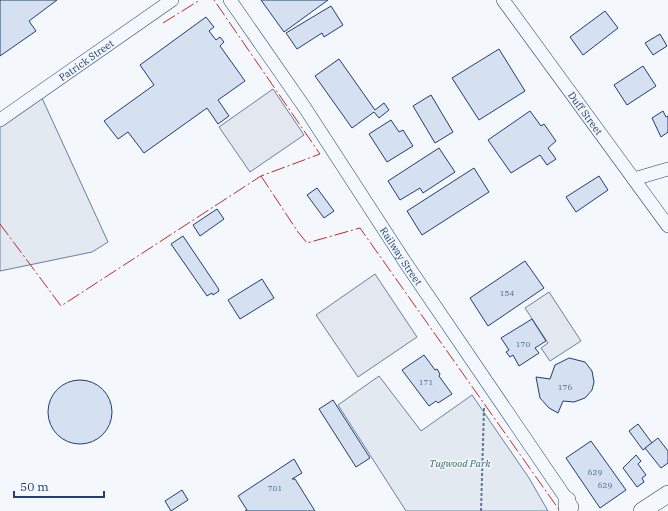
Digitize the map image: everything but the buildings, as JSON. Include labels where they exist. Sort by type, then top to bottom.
[{"type":"main road","points":[[642,511],[668,494]]},
{"type":"street","name":"Patrick Street","points":[[0,120],[172,0]]},
{"type":"street","name":"Railway Street","points":[[230,0],[305,108],[405,262],[570,507]]},
{"type":"street","name":"Duff Street","points":[[502,0],[668,226]]},
{"type":"street","points":[[634,179],[668,169]]},
{"type":"path","points":[[480,511],[484,408]]},
{"type":"green space","points":[[42,98],[108,242],[92,252],[0,271],[0,120]]},
{"type":"green space","name":"Tugwood Park","points":[[379,376],[421,431],[472,395],[529,478],[548,511],[406,511],[338,405]]},
{"type":"shaded area","points":[[273,89],[304,135],[250,172],[219,127]]},
{"type":"shaded area","points":[[375,274],[417,337],[358,377],[316,315]]},
{"type":"shaded area","points":[[549,292],[581,341],[550,361],[541,348],[548,343],[525,308]]},
{"type":"power","points":[[163,23],[200,0]]},
{"type":"power","points":[[0,224],[61,306],[261,176],[320,154],[214,0]]},
{"type":"power","points":[[261,176],[307,243],[360,228],[560,511]]}]
